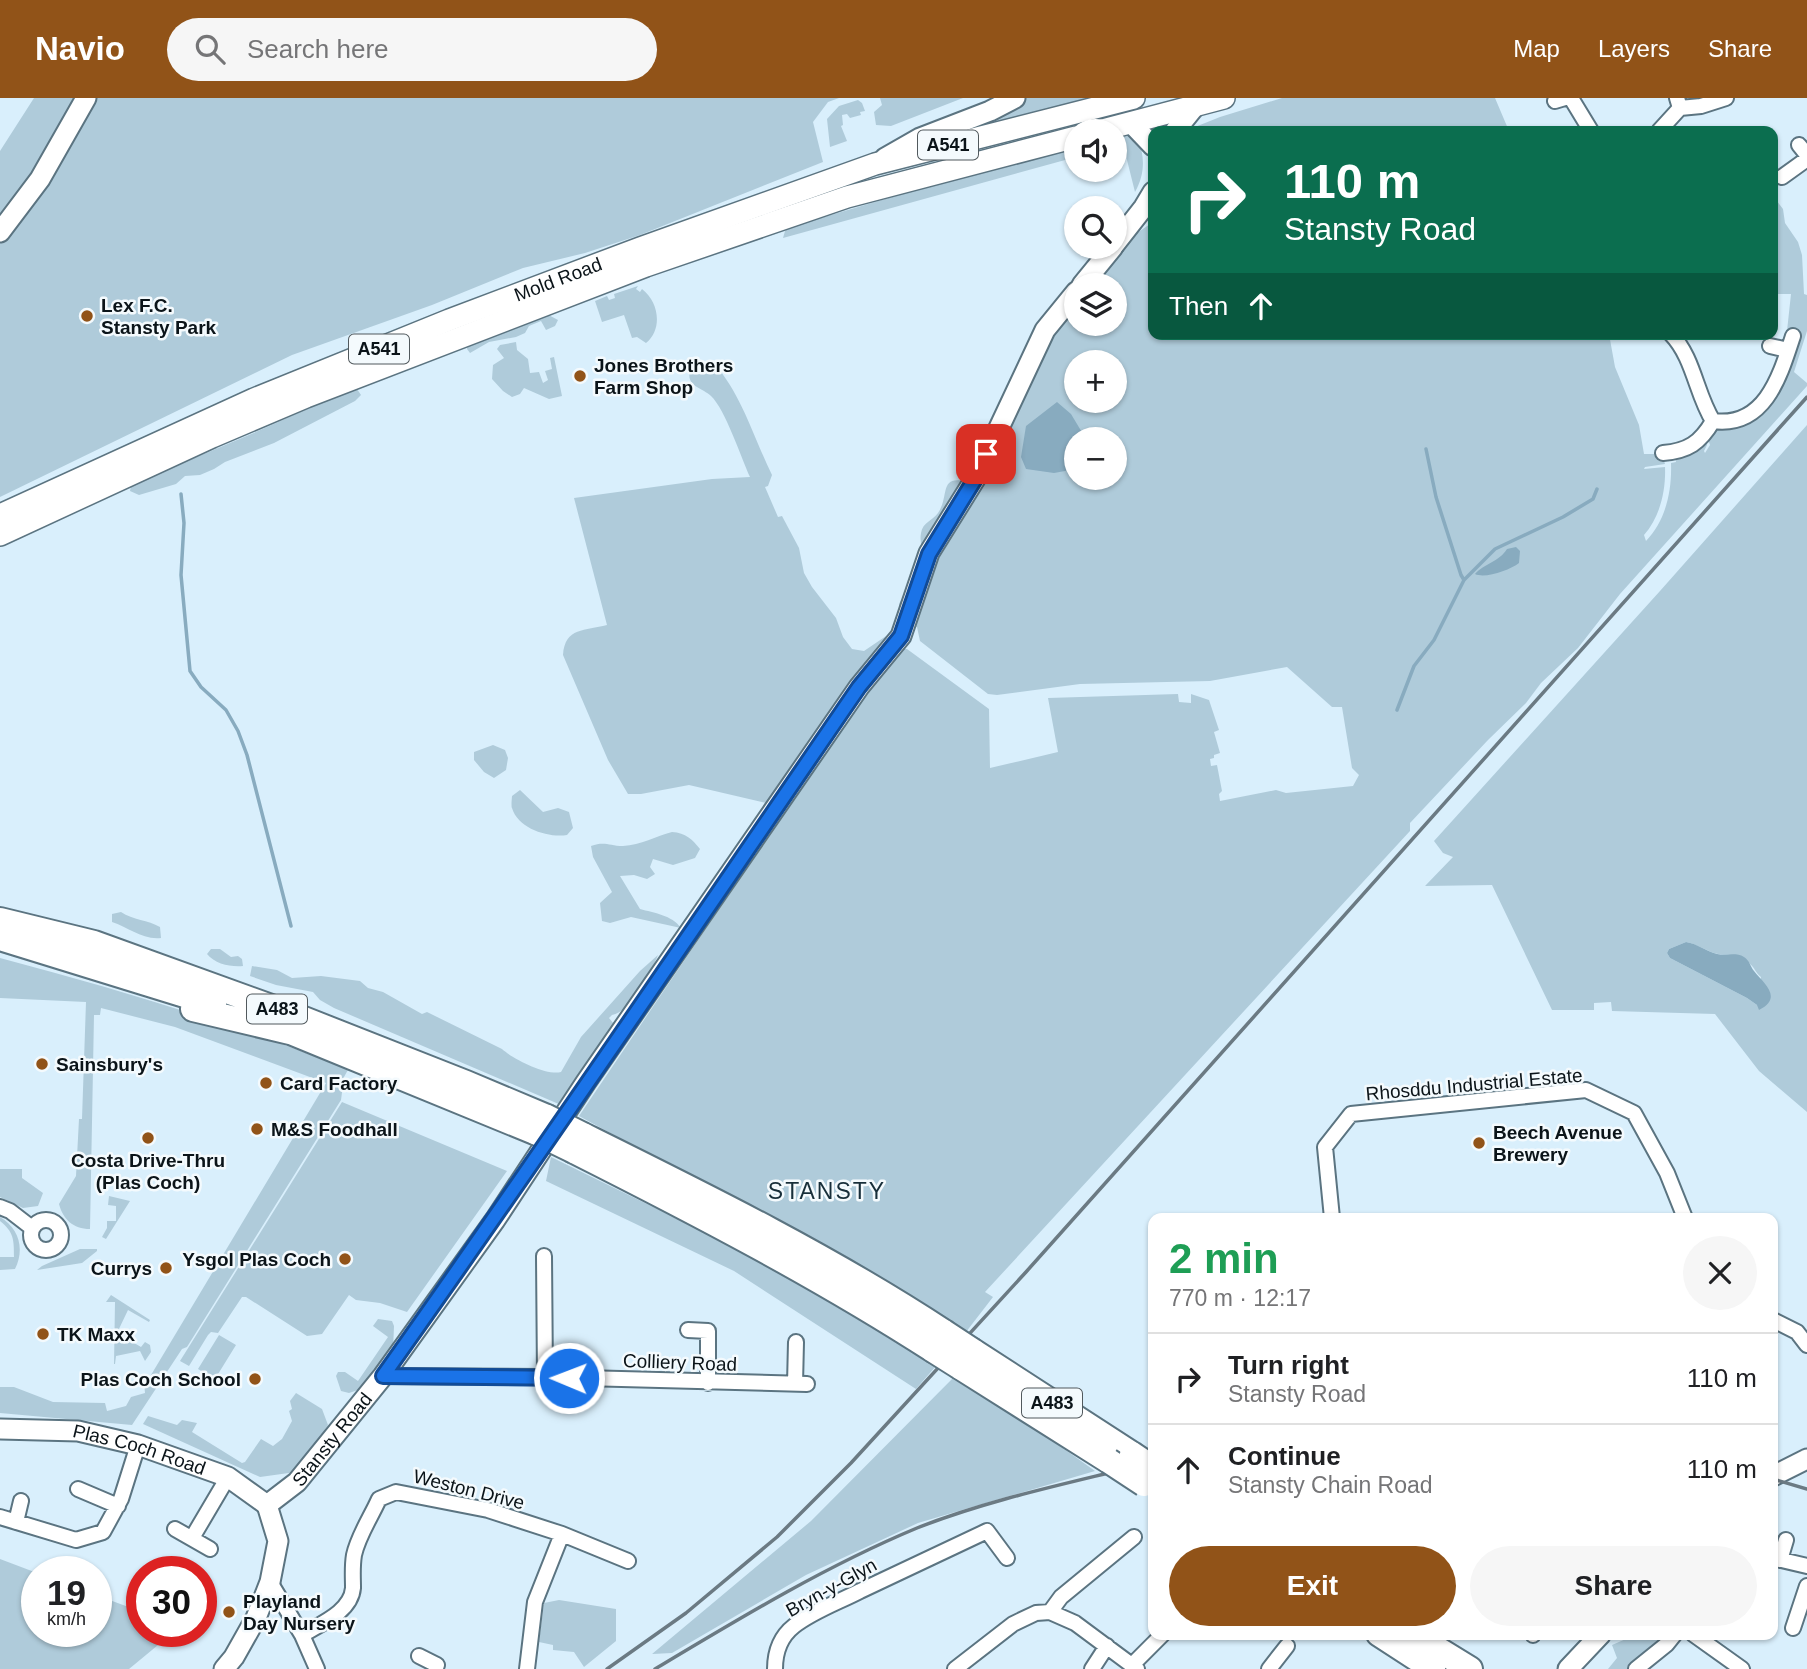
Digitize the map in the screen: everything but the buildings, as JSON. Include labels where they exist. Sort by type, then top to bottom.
[{"type":"highway","name":"A483","points":[[0,902],[139,947],[219,979],[305,1029]]},
{"type":"highway","name":"A483","points":[[0,920],[94,943],[305,1029]]},
{"type":"highway","name":"A483","points":[[0,938],[305,1029],[466,1083],[579,1143],[727,1207],[900,1303],[939,1341],[1148,1479]]},
{"type":"highway","name":"A483","points":[[0,954],[71,971],[182,1006],[305,1029]]},
{"type":"highway","points":[[1388,1640],[1433,1669]]},
{"type":"highway","points":[[1423,1640],[1470,1669]]},
{"type":"main road","name":"Mold Road","points":[[0,515],[254,399],[449,320],[640,248],[875,164],[1134,98]]},
{"type":"main road","points":[[1127,124],[1210,101]]},
{"type":"main road","name":"Mold Road","points":[[0,535],[212,437],[306,397],[635,270],[847,197],[1064,140]]},
{"type":"street","points":[[0,232],[40,179],[86,98]]},
{"type":"street","points":[[875,164],[920,138],[990,111],[1015,98]]},
{"type":"street","points":[[1571,98],[1588,126]]},
{"type":"street","points":[[1662,126],[1678,103],[1701,106],[1726,98]]},
{"type":"street","points":[[1181,126],[1210,101]]},
{"type":"street","points":[[1130,123],[1148,141]]},
{"type":"street","points":[[1788,169],[1805,153]]},
{"type":"street","points":[[1127,229],[1148,200]]},
{"type":"street","points":[[1092,273],[1103,259]]},
{"type":"street","name":"Stansty Road","points":[[267,1505],[297,1482],[383,1376],[495,1220],[594,1071],[859,687],[901,636],[929,554],[975,479],[1045,330],[1064,307]]},
{"type":"street","points":[[1675,340],[1686,356],[1703,404],[1713,421]]},
{"type":"street","points":[[1713,421],[1727,423],[1742,420],[1752,414],[1767,397],[1785,363],[1791,343],[1770,346]]},
{"type":"street","points":[[1663,453],[1682,451],[1697,443],[1713,421]]},
{"type":"street","name":"Rhosddu Industrial Estate","points":[[1332,1213],[1325,1147],[1351,1114],[1586,1090],[1634,1113],[1667,1172],[1683,1213]]},
{"type":"street","points":[[0,1207],[32,1228]]},
{"type":"street","points":[[544,1256],[545,1377]]},
{"type":"street","points":[[1778,1322],[1797,1332],[1807,1345]]},
{"type":"street","points":[[688,1330],[708,1331],[708,1383]]},
{"type":"street","name":"Colliery Road","points":[[383,1376],[545,1377],[801,1384],[796,1342]]},
{"type":"street","name":"Plas Coch Road","points":[[0,1429],[78,1431],[138,1445],[228,1477],[267,1505]]},
{"type":"street","points":[[0,1517],[76,1540],[103,1532],[118,1506],[138,1445]]},
{"type":"street","points":[[1779,1472],[1807,1459]]},
{"type":"street","points":[[192,1538],[228,1477]]},
{"type":"street","points":[[78,1489],[118,1506]]},
{"type":"street","name":"Weston Drive","points":[[302,1634],[346,1606],[353,1590],[355,1552],[379,1499],[396,1492],[488,1510],[562,1534],[628,1561]]},
{"type":"street","points":[[16,1522],[21,1501]]},
{"type":"street","points":[[224,1669],[257,1618],[270,1582],[278,1541],[267,1505]]},
{"type":"street","points":[[175,1529],[210,1549]]},
{"type":"street","name":"Bryn-y-Glyn","points":[[775,1669],[777,1650],[783,1637],[794,1626],[836,1603],[931,1564],[987,1531],[1007,1558]]},
{"type":"street","points":[[527,1669],[535,1602],[562,1534]]},
{"type":"street","points":[[1050,1612],[1061,1597],[1134,1537]]},
{"type":"street","points":[[1778,1555],[1786,1541]]},
{"type":"street","points":[[1778,1559],[1807,1566]]},
{"type":"street","points":[[270,1582],[302,1634],[317,1669]]},
{"type":"street","points":[[1793,1628],[1807,1586]]},
{"type":"street","points":[[955,1669],[1013,1623],[1036,1612],[1050,1612],[1075,1623],[1135,1667],[1158,1640]]},
{"type":"street","points":[[1568,1669],[1595,1640]]},
{"type":"street","points":[[1636,1669],[1668,1640]]},
{"type":"street","points":[[1701,1640],[1742,1669]]},
{"type":"street","points":[[1092,1669],[1107,1646]]},
{"type":"street","points":[[1278,1664],[1287,1646]]},
{"type":"shaded area","points":[[34,98],[839,98],[828,102],[813,122],[823,162],[640,235],[585,253],[523,268],[432,305],[292,355],[0,497],[0,151]]},
{"type":"shaded area","points":[[880,98],[963,98],[891,126],[876,125],[874,112],[882,105]]},
{"type":"shaded area","points":[[1021,98],[1096,98],[949,138]]},
{"type":"shaded area","points":[[1282,98],[1495,98],[1507,126],[1198,126]]},
{"type":"shaded area","points":[[858,100],[865,111],[850,118],[847,114],[842,115],[841,126],[847,141],[830,147],[827,119],[839,106]]},
{"type":"shaded area","points":[[1127,134],[1138,139],[1143,159],[1135,192],[1127,160]]},
{"type":"shaded area","points":[[1064,147],[1064,160],[783,238],[790,227]]},
{"type":"shaded area","points":[[1778,202],[1783,209],[1785,223],[1798,242],[1802,255],[1804,294],[1807,295],[1807,331],[1794,372],[1807,386],[1620,594],[1578,648],[1541,683],[1526,703],[1410,823],[1410,831],[985,1292],[993,1297],[966,1332],[772,1221],[579,1116],[895,649],[907,649],[989,709],[990,768],[1058,752],[1048,698],[1178,694],[1179,702],[1191,703],[1191,694],[1209,700],[1219,730],[1214,732],[1220,753],[1210,759],[1211,766],[1217,765],[1222,791],[1219,794],[1220,801],[1276,790],[1286,793],[1353,786],[1359,775],[1352,768],[1342,707],[1332,707],[1287,667],[1210,681],[1080,684],[988,694],[920,641],[917,627],[910,626],[900,613],[900,602],[910,591],[922,564],[922,529],[938,513],[950,482],[955,480],[975,484],[1048,341],[1064,320],[1064,336],[1127,336],[1127,273],[1102,273],[1114,259],[1127,259],[1127,243],[1148,225],[1148,340],[1610,340],[1615,367],[1639,425],[1644,454],[1662,454],[1665,464],[1644,469],[1665,467],[1661,503],[1644,535],[1646,541],[1663,514],[1670,484],[1671,463],[1676,462],[1675,457],[1692,453],[1706,442],[1705,453],[1710,445],[1708,439],[1716,430],[1736,426],[1751,419],[1774,397],[1787,368],[1797,333],[1787,331],[1791,294],[1778,294]]},
{"type":"shaded area","points":[[638,286],[636,289],[640,292],[642,289],[648,294],[657,316],[655,330],[646,343],[637,337],[632,338],[624,315],[602,322],[595,301],[607,296],[609,300],[615,298],[614,294]]},
{"type":"shaded area","points":[[543,312],[558,320],[555,326],[546,330],[541,321],[529,326],[525,333],[516,337],[489,342],[470,353],[467,349],[468,343],[486,339]]},
{"type":"shaded area","points":[[516,342],[517,350],[528,359],[530,373],[539,372],[543,383],[548,380],[545,371],[552,369],[550,358],[554,357],[562,396],[549,399],[524,388],[520,394],[512,397],[492,379],[493,365],[504,358],[497,349],[500,345]]},
{"type":"shaded area","points":[[713,362],[732,388],[772,475],[765,487],[778,517],[782,516],[799,548],[804,573],[836,618],[843,637],[852,649],[864,651],[892,632],[770,804],[689,785],[628,794],[608,760],[563,655],[572,635],[607,625],[574,498],[712,479],[750,477],[716,402],[690,379],[691,368]]},
{"type":"shaded area","points":[[357,389],[361,395],[355,401],[274,443],[200,475],[185,476],[176,484],[139,495],[130,491],[131,486],[152,476],[334,396]]},
{"type":"shaded area","points":[[1057,402],[1064,408],[1064,413],[1071,414],[1079,427],[1064,427],[1064,471],[1054,473],[1026,469],[1021,457],[1026,426]]},
{"type":"shaded area","points":[[1807,425],[1807,1112],[1759,1071],[1715,1014],[1612,1011],[1611,1002],[1594,1003],[1594,1010],[1552,1010],[1492,885],[1425,886],[1453,857],[1443,853],[1434,841]],"holes":[[[1690,943],[1714,953],[1747,961],[1761,977],[1757,1005],[1670,958],[1667,953],[1669,949]]]},
{"type":"shaded area","points":[[1516,547],[1520,551],[1519,563],[1515,566],[1491,575],[1475,574],[1507,549]]},
{"type":"shaded area","points":[[493,745],[505,750],[508,758],[506,770],[494,778],[484,772],[474,760],[474,752]]},
{"type":"shaded area","points":[[520,790],[543,812],[558,808],[569,812],[573,828],[567,835],[560,836],[527,827],[515,815],[512,807],[512,796]]},
{"type":"shaded area","points":[[672,832],[685,835],[697,845],[700,849],[695,858],[673,865],[653,859],[650,867],[655,874],[647,879],[634,875],[620,876],[640,909],[668,917],[681,928],[631,917],[610,923],[602,921],[600,903],[612,892],[593,857],[591,846],[630,845]]},
{"type":"shaded area","points":[[121,912],[160,927],[161,938],[141,935],[112,922],[112,914]]},
{"type":"shaded area","points":[[1686,942],[1717,954],[1744,957],[1766,985],[1771,995],[1770,1000],[1759,1010],[1757,1005],[1747,998],[1670,958],[1667,953],[1669,949]]},
{"type":"shaded area","points":[[211,949],[220,949],[231,957],[238,956],[242,959],[243,966],[214,960],[207,954]]},
{"type":"shaded area","points":[[658,955],[633,999],[609,1018],[614,1024],[561,1105],[334,1008],[320,1000],[313,992],[276,985],[250,976],[252,966],[277,970],[292,978],[321,976],[360,981],[368,988],[383,992],[422,1014],[427,1012],[502,1049],[522,1062],[555,1073],[561,1072],[581,1037],[640,971]]},
{"type":"shaded area","points":[[0,958],[168,1006],[349,1068],[344,1077],[341,1100],[187,1347],[182,1349],[132,1425],[0,1413],[0,1387],[14,1387],[53,1402],[105,1403],[107,1411],[126,1406],[131,1397],[145,1393],[144,1382],[148,1380],[326,1083],[175,1027],[101,1008],[100,1015],[94,1015],[90,1229],[79,1227],[66,1219],[59,1204],[76,1176],[79,1119],[82,1119],[86,1002],[0,998]]},
{"type":"shaded area","points":[[342,1102],[507,1171],[407,1312],[380,1303],[356,1300],[349,1295],[322,1334],[307,1336],[242,1297],[218,1333],[211,1332],[208,1335],[189,1366],[180,1361]]},
{"type":"shaded area","points":[[551,1157],[745,1252],[936,1366],[916,1389],[734,1271],[546,1181]]},
{"type":"shaded area","points":[[0,1169],[22,1169],[22,1178],[43,1193],[38,1206],[23,1208],[0,1197]]},
{"type":"shaded area","points":[[109,1196],[130,1201],[106,1239],[102,1237],[107,1221],[116,1221],[116,1206],[108,1205]]},
{"type":"shaded area","points":[[0,1217],[16,1233],[20,1254],[15,1269],[0,1270],[0,1257],[14,1257],[14,1246],[12,1237]]},
{"type":"shaded area","points":[[80,1249],[97,1251],[82,1263],[37,1270],[42,1266]]},
{"type":"shaded area","points":[[111,1295],[150,1320],[149,1322],[128,1310],[117,1333],[141,1347],[145,1342],[150,1345],[151,1352],[145,1361],[140,1351],[116,1356],[114,1364],[115,1302],[106,1302]]},
{"type":"shaded area","points":[[378,1319],[392,1321],[393,1350],[361,1389],[349,1393],[341,1391],[336,1376],[338,1372],[345,1372],[358,1381],[388,1337],[373,1326]]},
{"type":"shaded area","points":[[219,1335],[236,1345],[215,1379],[198,1369]]},
{"type":"shaded area","points":[[955,1376],[1095,1471],[918,1523],[806,1575],[672,1653],[652,1654],[811,1521]]},
{"type":"shaded area","points":[[296,1393],[322,1409],[328,1425],[296,1472],[260,1477],[143,1424],[148,1416],[177,1425],[182,1420],[197,1423],[192,1432],[242,1463],[261,1439],[273,1446],[282,1439],[292,1421],[290,1401]]},
{"type":"shaded area","points":[[0,1559],[21,1567],[21,1647],[112,1647],[112,1601],[126,1606],[126,1647],[156,1647],[129,1669],[0,1669]]},
{"type":"shaded area","points":[[559,1600],[616,1609],[616,1641],[584,1667],[574,1652],[553,1650],[553,1645],[539,1642],[544,1603]]},
{"type":"shaded area","points":[[1624,1640],[1663,1640],[1629,1669],[1608,1669],[1617,1658],[1612,1645]]},
{"type":"waterway","points":[[1426,449],[1436,497],[1464,580]]},
{"type":"waterway","points":[[1397,710],[1414,666],[1434,640],[1464,580],[1495,549],[1563,517],[1593,499],[1597,489]]},
{"type":"waterway","points":[[181,494],[184,523],[181,575],[190,671],[201,687],[226,710],[238,731],[247,755],[291,926]]},
{"type":"railway","points":[[607,1669],[686,1613],[777,1537],[851,1463],[1026,1272],[1807,397]]},
{"type":"railway","points":[[655,1669],[817,1576],[917,1528],[1005,1499],[1148,1463]]},
{"type":"railway","points":[[1778,1480],[1807,1489]]},
{"type":"place","name":"Lex F.C. Stansty Park","points":[[87,316]]},
{"type":"place","name":"Jones Brothers Farm Shop","points":[[580,376]]},
{"type":"place","name":"Sainsbury's","points":[[42,1064]]},
{"type":"place","name":"Card Factory","points":[[266,1083]]},
{"type":"place","name":"M&S Foodhall","points":[[257,1129]]},
{"type":"place","name":"Costa Drive-Thru (Plas Coch)","points":[[148,1138]]},
{"type":"place","name":"Beech Avenue Brewery","points":[[1479,1143]]},
{"type":"place","name":"Ysgol Plas Coch","points":[[345,1259]]},
{"type":"place","name":"Currys","points":[[166,1268]]},
{"type":"place","name":"TK Maxx","points":[[43,1334]]},
{"type":"place","name":"Plas Coch School","points":[[255,1379]]},
{"type":"place","name":"Playland Day Nursery","points":[[229,1612]]},
{"type":"district","name":"STANSTY","points":[[827,1191]]},
{"type":"route","points":[[569,1378],[383,1376],[495,1220],[599,1063],[859,687],[901,636],[929,554],[975,479],[986,454]]}]
